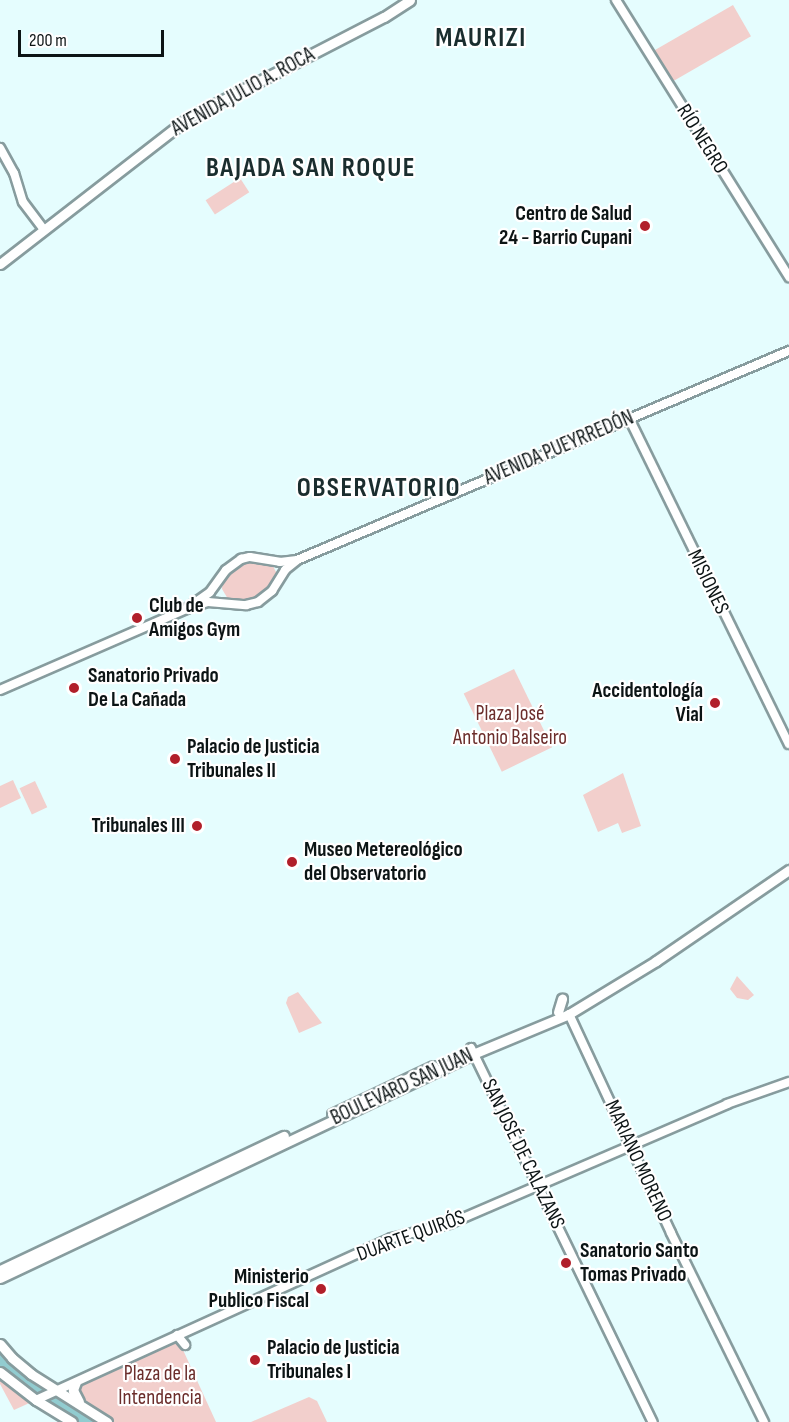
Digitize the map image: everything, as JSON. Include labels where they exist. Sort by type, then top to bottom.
[{"type":"main road","name":"AVENIDA JULIO A. ROCA","points":[[0,264],[188,118],[384,17],[410,0]]},
{"type":"main road","name":"RÍO NEGRO","points":[[616,0],[789,277]]},
{"type":"main road","points":[[0,147],[14,173],[23,202],[44,230]]},
{"type":"main road","name":"AVENIDA PUEYRREDÓN","points":[[186,609],[205,596],[226,570],[240,559],[260,557],[271,560],[297,560],[789,351]]},
{"type":"main road","name":"MISIONES","points":[[629,418],[789,744]]},
{"type":"main road","points":[[271,560],[278,568],[279,579]]},
{"type":"main road","name":"AVENIDA PUEYRREDÓN","points":[[0,690],[186,609],[208,602],[246,605],[258,602],[272,591],[279,579],[297,560]]},
{"type":"main road","points":[[217,583],[219,595],[228,603]]},
{"type":"main road","name":"BOULEVARD SAN JUAN","points":[[0,1270],[558,1012],[619,978],[789,865]]},
{"type":"main road","name":"BOULEVARD SAN JUAN","points":[[0,1278],[472,1051],[569,1014],[656,961],[789,870]]},
{"type":"main road","points":[[558,1012],[562,999]]},
{"type":"main road","name":"MARIANO MORENO","points":[[569,1014],[764,1422]]},
{"type":"main road","name":"SAN JOSÉ DE CALAZANS","points":[[472,1051],[653,1422]]},
{"type":"main road","name":"DUARTE QUIRÓS","points":[[36,1400],[392,1238],[449,1224],[631,1145],[789,1082]]},
{"type":"main road","points":[[177,1335],[186,1345]]},
{"type":"main road","points":[[0,1344],[19,1365],[107,1422]]},
{"type":"main road","points":[[0,1372],[36,1400],[72,1422]]},
{"type":"main road","points":[[76,1382],[74,1395],[82,1406]]},
{"type":"green space","points":[[733,5],[751,36],[671,82],[653,51]]},
{"type":"green space","points":[[240,178],[249,192],[215,215],[206,200]]},
{"type":"green space","points":[[257,560],[273,566],[277,574],[276,584],[258,599],[246,602],[228,599],[222,589],[223,578],[238,566]]},
{"type":"green space","name":"Plaza José Antonio Balseiro","points":[[514,669],[552,747],[502,772],[464,694]]},
{"type":"green space","points":[[623,773],[641,826],[622,833],[618,823],[598,832],[583,795]]},
{"type":"green space","points":[[13,780],[21,798],[0,808],[0,786]]},
{"type":"green space","points":[[35,781],[47,807],[32,814],[20,788]]},
{"type":"green space","points":[[737,976],[754,995],[748,1000],[737,998],[730,989]]},
{"type":"green space","points":[[298,992],[322,1023],[299,1033],[286,1003],[288,997]]},
{"type":"green space","name":"Plaza de la Intendencia","points":[[178,1339],[216,1422],[113,1422],[76,1395],[78,1387],[83,1382]]},
{"type":"green space","points":[[0,1372],[36,1400],[14,1410],[0,1384]]},
{"type":"green space","points":[[309,1397],[317,1401],[327,1422],[251,1422]]},
{"type":"water","points":[[0,1350],[31,1379],[98,1422],[78,1422],[30,1392],[0,1369]]},
{"type":"place","name":"Centro de Salud 24 - Barrio Cupani","points":[[645,226]]},
{"type":"place","name":"Club de Amigos Gym","points":[[137,618]]},
{"type":"place","name":"Sanatorio Privado De La Cañada","points":[[74,688]]},
{"type":"place","name":"Accidentología Vial","points":[[715,703]]},
{"type":"place","name":"Palacio de Justicia Tribunales II","points":[[175,759]]},
{"type":"place","name":"Tribunales III","points":[[197,826]]},
{"type":"place","name":"Museo Metereológico del Observatorio","points":[[292,862]]},
{"type":"place","name":"Sanatorio Santo Tomas Privado","points":[[566,1263]]},
{"type":"place","name":"Ministerio Publico Fiscal","points":[[321,1289]]},
{"type":"place","name":"Palacio de Justicia Tribunales I","points":[[255,1360]]},
{"type":"district","name":"MAURIZI","points":[[481,39]]},
{"type":"district","name":"BAJADA SAN ROQUE","points":[[311,169]]},
{"type":"district","name":"OBSERVATORIO","points":[[379,489]]}]
